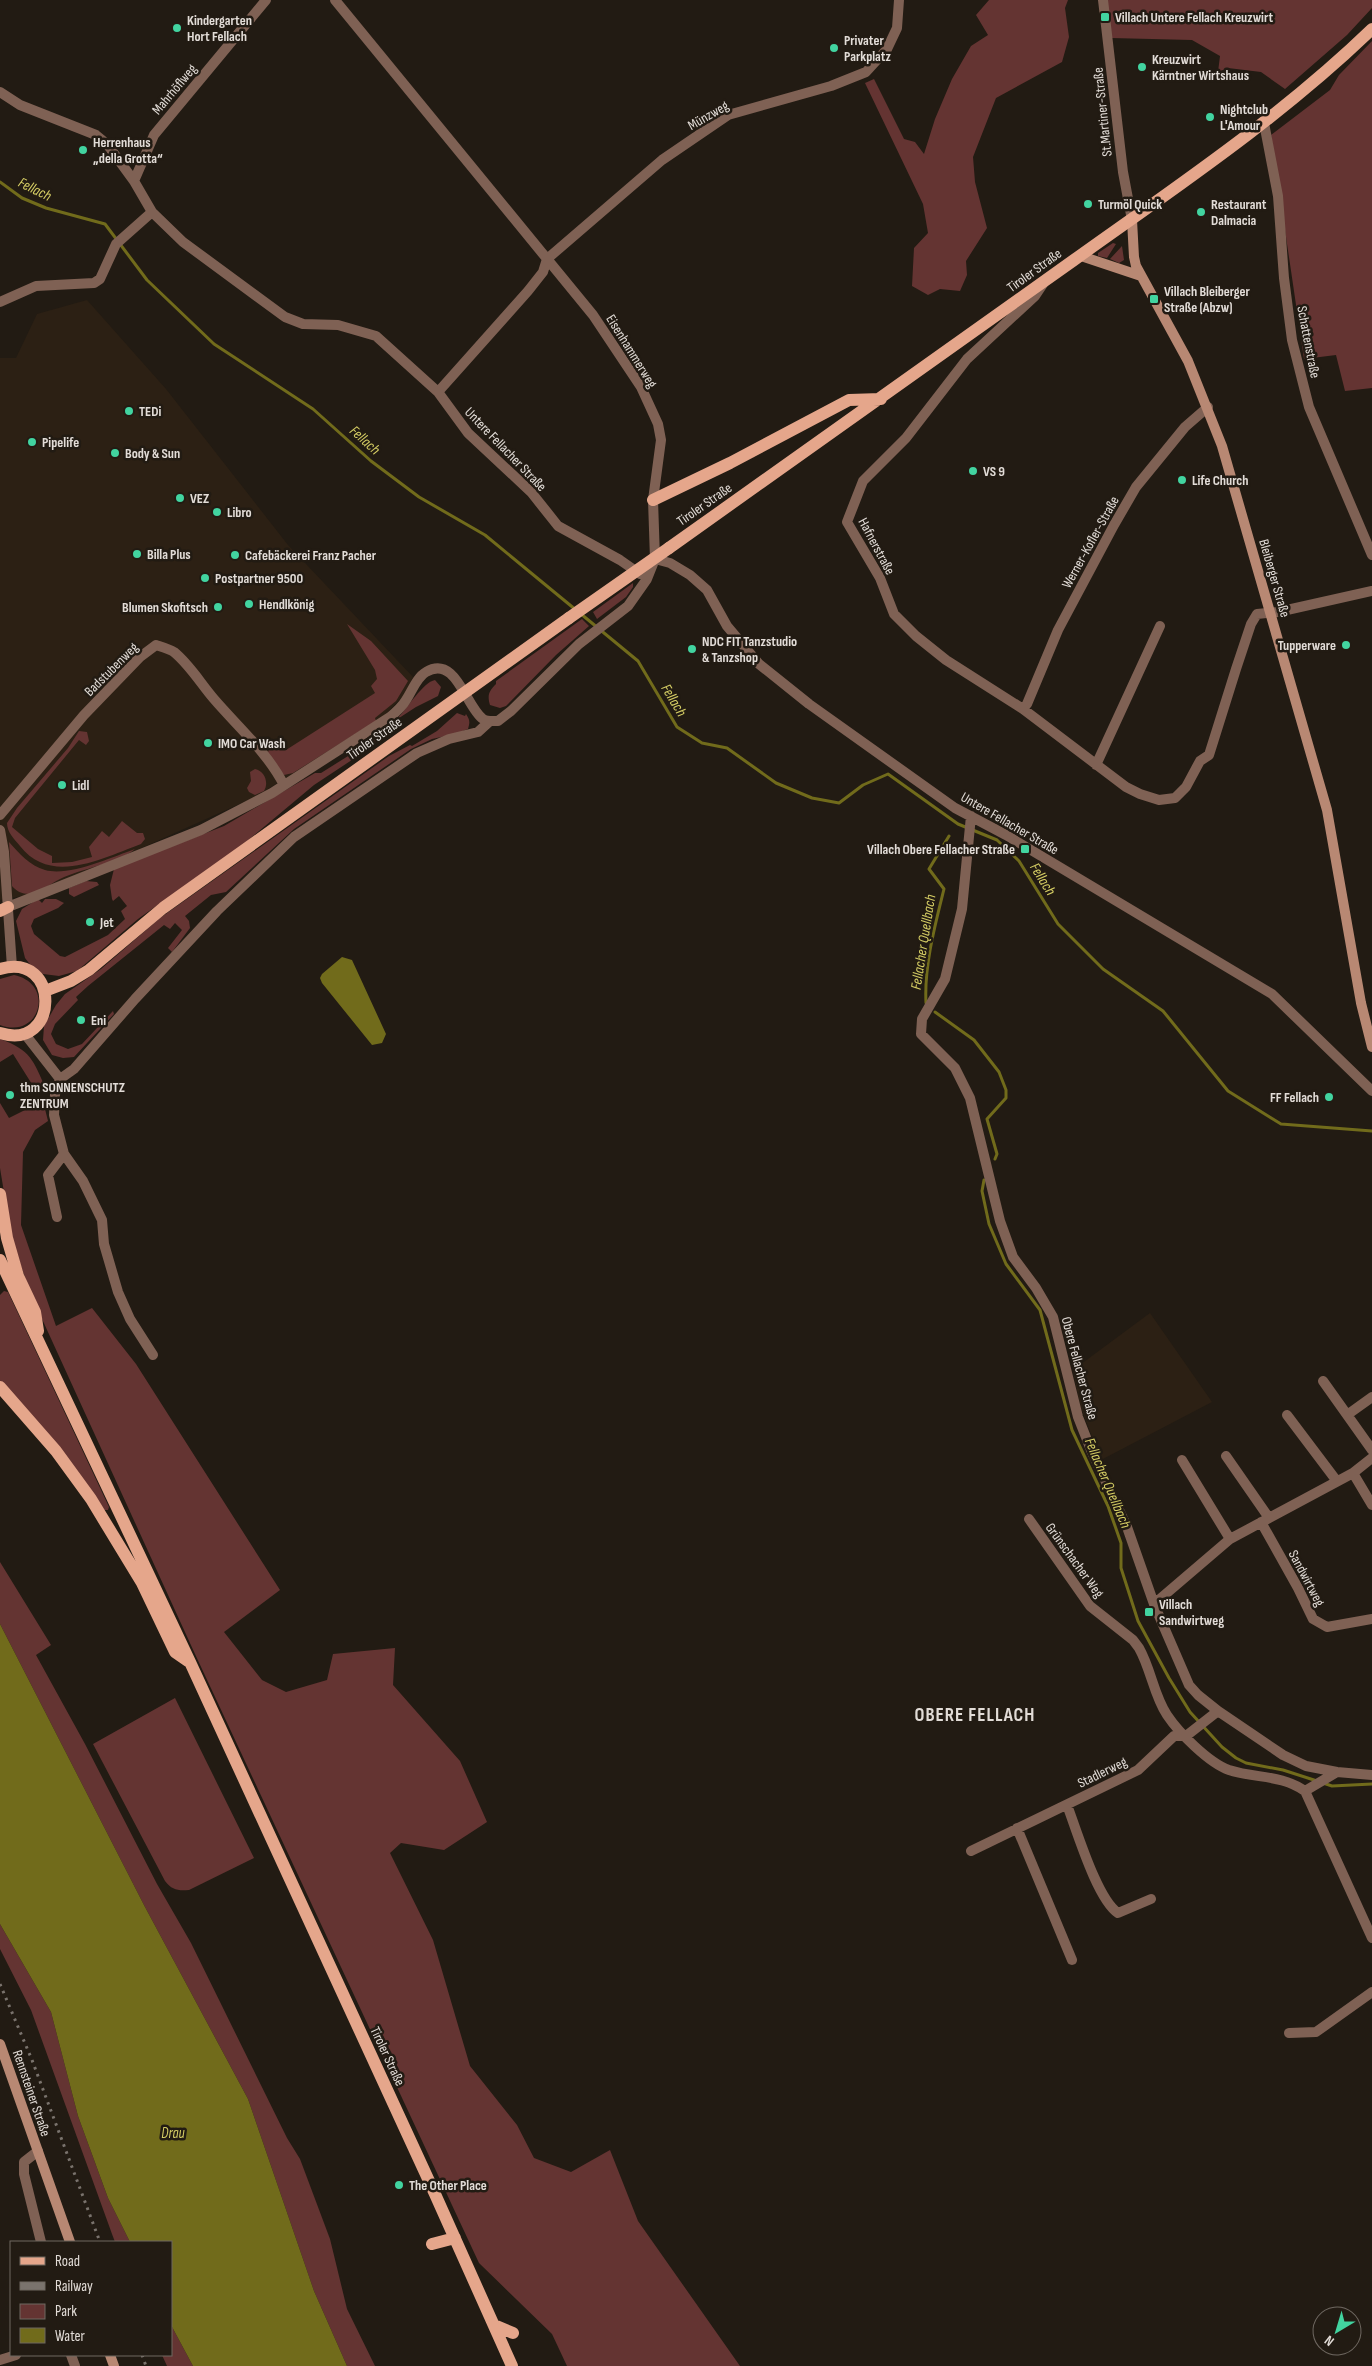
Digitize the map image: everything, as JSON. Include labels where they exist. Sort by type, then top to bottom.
[{"type":"main road","name":"Tiroler Straße","points":[[45,990],[70,981],[89,970],[163,908],[1132,220],[1264,123],[1341,60],[1372,29]]},
{"type":"main road","name":"Bleiberger Straße","points":[[1132,220],[1134,257],[1141,276],[1188,361],[1208,407],[1234,486],[1327,810],[1361,1003],[1372,1046]]},
{"type":"main road","points":[[1081,256],[1141,276]]},
{"type":"main road","points":[[653,500],[730,463],[849,400],[881,399]]},
{"type":"main road","points":[[0,1033],[8,1035],[24,1033],[36,1026],[41,1020],[47,1002],[45,990],[31,973],[6,968]]},
{"type":"main road","points":[[0,1194],[7,1238],[18,1276],[35,1312],[39,1341]]},
{"type":"main road","name":"Tiroler Straße","points":[[0,1260],[190,1662],[512,2366]]},
{"type":"main road","points":[[0,1387],[56,1450],[92,1498],[142,1583],[175,1652],[190,1662]]},
{"type":"main road","name":"Rennsteiner Straße","points":[[0,2044],[70,2241]]},
{"type":"main road","points":[[432,2244],[455,2238]]},
{"type":"main road","points":[[494,2325],[513,2333]]},
{"type":"street","name":"Mahrhöflweg","points":[[134,181],[154,135],[266,0]]},
{"type":"street","name":"Eisenhammerweg","points":[[60,1079],[74,1069],[135,999],[224,905],[294,837],[417,753],[450,738],[478,732],[490,722],[498,721],[511,711],[545,675],[594,632],[628,606],[647,579],[655,559],[653,500],[660,440],[658,424],[641,387],[593,316],[335,0]]},
{"type":"street","name":"Münzweg","points":[[547,259],[662,160],[728,115],[831,86],[866,72],[887,49],[897,28],[899,0]]},
{"type":"street","name":"St.Martiner-Straße","points":[[1103,0],[1123,172],[1132,220]]},
{"type":"street","name":"Untere Fellacher Straße","points":[[0,92],[20,105],[96,135],[107,144],[134,181],[152,212],[184,242],[214,266],[285,317],[303,324],[338,325],[376,336],[438,392],[468,433],[531,492],[558,526],[620,560],[647,579]]},
{"type":"street","name":"Schattenstraße","points":[[1264,123],[1278,196],[1284,278],[1292,340],[1309,407],[1372,555]]},
{"type":"street","points":[[0,302],[36,286],[50,284],[85,285],[94,283],[100,279],[119,240],[152,212]]},
{"type":"street","points":[[438,392],[528,291],[543,272],[547,259]]},
{"type":"street","name":"Hafnerstraße","points":[[1045,281],[1035,296],[967,359],[906,438],[863,481],[858,489],[847,522],[880,578],[894,614],[905,626],[946,660],[1023,709],[1117,781],[1140,794],[1159,800],[1167,800],[1180,794],[1200,761],[1209,755],[1254,619],[1258,614],[1269,612]]},
{"type":"street","name":"Werner-Kofler-Straße","points":[[1023,709],[1028,704],[1062,623],[1132,495],[1162,454],[1185,427],[1208,407]]},
{"type":"street","name":"Untere Fellacher Straße","points":[[655,559],[670,563],[690,575],[707,590],[727,626],[759,664],[862,744],[955,808],[970,825],[1185,940],[1272,994],[1372,1091]]},
{"type":"street","points":[[1269,612],[1278,612],[1372,591]]},
{"type":"street","points":[[1096,765],[1160,626]]},
{"type":"street","name":"Badstubenweg","points":[[0,815],[84,715],[140,657],[156,645],[172,651],[184,662],[212,697],[260,749],[284,785]]},
{"type":"street","points":[[4,909],[201,830],[284,785],[390,717],[401,708],[422,674],[428,670],[437,668],[449,673],[465,692],[479,715],[490,722]]},
{"type":"street","name":"Obere Fellacher Straße","points":[[970,825],[962,909],[946,978],[922,1019],[922,1034],[955,1068],[970,1098],[1000,1221],[1013,1257],[1036,1288],[1053,1317],[1077,1414],[1091,1450],[1127,1527],[1154,1604],[1189,1685],[1218,1711],[1283,1755],[1306,1766],[1337,1772],[1372,1775]]},
{"type":"street","points":[[0,830],[4,852],[6,968]]},
{"type":"street","points":[[24,1033],[60,1079],[55,1094],[54,1116],[64,1154],[83,1181],[102,1220],[104,1244],[118,1292],[130,1319],[153,1355]]},
{"type":"street","points":[[57,1217],[48,1175],[64,1154]]},
{"type":"street","points":[[1323,1381],[1372,1450]]},
{"type":"street","points":[[1347,1415],[1372,1396]]},
{"type":"street","points":[[1287,1415],[1336,1480]]},
{"type":"street","name":"Sandwirtweg","points":[[1226,1456],[1265,1520],[1313,1619],[1327,1627],[1372,1619]]},
{"type":"street","points":[[1154,1604],[1230,1539],[1336,1480],[1353,1473],[1372,1458]]},
{"type":"street","points":[[1182,1460],[1230,1539]]},
{"type":"street","points":[[1353,1473],[1372,1505]]},
{"type":"street","name":"Grünschacher Weg","points":[[1029,1519],[1090,1606],[1136,1644],[1144,1658],[1166,1715],[1200,1753],[1227,1769],[1248,1775],[1277,1777],[1309,1789]]},
{"type":"street","name":"Stadlerweg","points":[[971,1851],[1138,1770],[1174,1736],[1186,1736],[1218,1711]]},
{"type":"street","points":[[1337,1772],[1309,1789],[1372,1938]]},
{"type":"street","name":"Stadlerweg","points":[[1066,1805],[1096,1881],[1110,1908],[1118,1914],[1151,1900]]},
{"type":"street","points":[[1017,1828],[1072,1960]]},
{"type":"street","points":[[1290,2033],[1316,2032],[1372,1992]]},
{"type":"street","name":"Rennsteiner Straße","points":[[38,2151],[24,2162],[24,2174],[41,2241]]},
{"type":"street","points":[[0,2360],[13,2356]]},
{"type":"shaded area","points":[[87,300],[166,389],[288,545],[413,677],[405,694],[380,720],[255,797],[137,850],[28,895],[0,900],[0,358],[16,358],[37,314]]},
{"type":"shaded area","points":[[1150,1313],[1212,1402],[1101,1460],[1080,1405],[1073,1370]]},
{"type":"green space","points":[[989,0],[1068,0],[1065,8],[1069,37],[1062,62],[996,98],[973,157],[975,182],[987,228],[966,261],[967,275],[960,291],[940,289],[928,295],[912,286],[914,248],[928,233],[923,204],[865,83],[874,79],[904,139],[915,142],[924,154],[935,119],[952,79],[971,46],[988,35],[976,15]]},
{"type":"green space","points":[[1106,0],[1372,0],[1372,8],[1347,35],[1285,89],[1261,72],[1228,68],[1218,72],[1220,56],[1192,40],[1111,38]]},
{"type":"green space","points":[[1372,41],[1372,388],[1345,391],[1336,355],[1304,359],[1271,135],[1330,90],[1339,75]]},
{"type":"green space","points":[[1113,243],[1116,244],[1107,258],[1098,256],[1098,253]]},
{"type":"green space","points":[[1122,246],[1124,260],[1119,263],[1110,259]]},
{"type":"green space","points":[[633,583],[633,587],[626,597],[597,619],[593,612]]},
{"type":"green space","points":[[582,619],[589,626],[556,655],[506,706],[500,708],[490,705],[489,693],[496,684],[496,681]]},
{"type":"green space","points":[[347,624],[371,641],[408,681],[396,701],[375,718],[376,721],[293,773],[284,775],[267,754],[269,750],[279,743],[286,750],[375,693],[371,686],[377,679],[375,670]]},
{"type":"green space","points":[[435,680],[441,687],[438,696],[396,720],[420,691]]},
{"type":"green space","points":[[457,713],[465,716],[466,714],[469,721],[468,729],[432,739],[411,749],[294,829],[226,892],[211,895],[185,916],[189,921],[190,928],[172,952],[168,948],[182,930],[175,923],[170,929],[164,925],[88,986],[76,997],[78,1000],[55,1024],[51,1034],[56,1044],[68,1049],[82,1044],[113,1011],[114,1014],[74,1057],[63,1058],[52,1055],[43,1040],[44,1026],[65,994],[101,969],[160,918],[389,756],[410,745],[412,746],[437,731]]},
{"type":"green space","points":[[79,731],[87,732],[89,741],[86,745],[79,740],[15,818],[12,827],[38,849],[52,856],[52,863],[72,862],[92,857],[89,847],[102,831],[109,837],[122,821],[137,833],[143,833],[145,839],[141,844],[94,861],[62,867],[47,865],[33,858],[20,846],[13,838],[7,823],[17,808],[68,748]]},
{"type":"green space","points":[[388,731],[367,750],[314,785],[246,842],[138,919],[77,971],[59,976],[43,974],[32,967],[25,958],[16,921],[22,909],[38,899],[42,903],[45,899],[56,899],[64,903],[58,908],[34,919],[31,926],[34,934],[60,956],[65,957],[108,935],[125,919],[121,911],[127,906],[119,896],[113,901],[112,899],[110,885],[114,869],[224,826],[315,773],[321,773]]},
{"type":"green space","points":[[255,769],[264,775],[266,784],[264,791],[255,795],[249,792],[247,788],[251,781],[250,772]]},
{"type":"green space","points":[[9,842],[25,859],[34,865],[45,870],[55,871],[78,869],[135,849],[109,862],[69,875],[37,892],[26,894],[19,892],[12,886]]},
{"type":"green space","points":[[86,881],[97,882],[99,885],[74,897],[69,894],[69,888]]},
{"type":"green space","points":[[14,975],[27,980],[35,989],[39,999],[38,1009],[33,1018],[25,1025],[14,1028],[0,1025],[0,979]]},
{"type":"green space","points":[[0,1039],[18,1047],[30,1057],[46,1089],[39,1092],[35,1089],[13,1054],[0,1062]]},
{"type":"green space","points":[[43,1101],[48,1121],[35,1130],[23,1152],[21,1225],[56,1326],[92,1308],[136,1364],[280,1590],[224,1632],[262,1680],[286,1692],[327,1680],[333,1654],[395,1648],[393,1685],[460,1761],[487,1822],[444,1850],[401,1843],[390,1853],[433,1940],[470,2066],[517,2125],[534,2158],[571,2172],[610,2150],[638,2221],[740,2366],[567,2366],[552,2334],[479,2263],[195,1654],[32,1297],[12,1241],[0,1168],[0,1103],[9,1118]]},
{"type":"green space","points":[[4,1291],[8,1292],[109,1507],[108,1510],[104,1510],[30,1413],[0,1381],[0,1295]]},
{"type":"green space","points":[[0,1562],[51,1645],[36,1655],[85,1744],[157,1884],[191,1943],[287,2138],[300,2159],[330,2239],[347,2309],[375,2366],[347,2366],[314,2291],[248,2099],[145,1907],[0,1624]]},
{"type":"green space","points":[[175,1698],[254,1858],[189,1890],[178,1890],[165,1881],[93,1744]]},
{"type":"green space","points":[[0,1924],[51,2012],[78,2116],[108,2198],[130,2241],[115,2241],[31,2010],[0,1949]]},
{"type":"green space","points":[[172,2327],[193,2366],[167,2366],[162,2356],[172,2356]]},
{"type":"water","points":[[342,957],[352,960],[386,1034],[382,1043],[372,1045],[322,983],[320,978],[322,974]]},
{"type":"water","name":"Drau","points":[[0,1624],[145,1907],[248,2099],[314,2291],[347,2366],[193,2366],[172,2327],[172,2241],[130,2241],[108,2198],[78,2116],[51,2012],[0,1924]]},
{"type":"waterway","name":"Fellach","points":[[0,182],[22,198],[46,208],[105,224],[147,280],[214,344],[313,409],[371,461],[419,497],[485,535],[576,610]]},
{"type":"waterway","name":"Fellach","points":[[581,614],[638,661],[677,727],[702,743],[727,748],[776,783],[812,798],[839,803],[863,785],[888,774],[958,824],[997,840],[1019,861],[1058,924],[1103,969],[1163,1011],[1228,1091],[1281,1124],[1372,1131]]},
{"type":"waterway","name":"Fellacher Quellbach","points":[[926,1003],[928,960],[944,889],[929,869],[949,836]]},
{"type":"waterway","name":"Fellacher Quellbach","points":[[935,1012],[974,1040],[999,1072],[1006,1090],[1006,1098],[987,1119],[997,1154],[995,1159]]},
{"type":"waterway","name":"Fellacher Quellbach","points":[[984,1180],[982,1191],[989,1224],[1006,1264],[1040,1310],[1072,1430],[1108,1506],[1121,1543],[1121,1568],[1138,1621],[1169,1678],[1190,1712],[1222,1747],[1236,1758],[1246,1763],[1283,1770],[1317,1781]]},
{"type":"waterway","name":"Fellacher Quellbach","points":[[1323,1783],[1332,1786],[1372,1784]]},
{"type":"railway","points":[[0,1984],[32,2060],[100,2241]]},
{"type":"railway","points":[[142,2356],[146,2366]]},
{"type":"place","name":"Villach Untere Fellach Kreuzwirt","points":[[1105,17]]},
{"type":"place","name":"Kindergarten Hort Fellach","points":[[177,28]]},
{"type":"place","name":"Privater Parkplatz","points":[[834,48]]},
{"type":"place","name":"Kreuzwirt Kärntner Wirtshaus","points":[[1142,67]]},
{"type":"place","name":"Nightclub L'Amour","points":[[1210,117]]},
{"type":"place","name":"Herrenhaus „della Grotta“","points":[[83,150]]},
{"type":"place","name":"Turmöl Quick","points":[[1088,204]]},
{"type":"place","name":"Restaurant Dalmacia","points":[[1201,212]]},
{"type":"place","name":"Villach Bleiberger Straße (Abzw)","points":[[1154,299]]},
{"type":"place","name":"TEDi","points":[[129,411]]},
{"type":"place","name":"Pipelife","points":[[32,442]]},
{"type":"place","name":"Body & Sun","points":[[115,453]]},
{"type":"place","name":"VS 9","points":[[973,471]]},
{"type":"place","name":"Life Church","points":[[1182,480]]},
{"type":"place","name":"VEZ","points":[[180,498]]},
{"type":"place","name":"Libro","points":[[217,512]]},
{"type":"place","name":"Billa Plus","points":[[137,554]]},
{"type":"place","name":"Cafebäckerei Franz Pacher","points":[[235,555]]},
{"type":"place","name":"Postpartner 9500","points":[[205,578]]},
{"type":"place","name":"Hendlkönig","points":[[249,604]]},
{"type":"place","name":"Blumen Skofitsch","points":[[218,607]]},
{"type":"place","name":"Tupperware","points":[[1346,645]]},
{"type":"place","name":"NDC FIT Tanzstudio & Tanzshop","points":[[692,649]]},
{"type":"place","name":"IMO Car Wash","points":[[208,743]]},
{"type":"place","name":"Lidl","points":[[62,785]]},
{"type":"place","name":"Villach Obere Fellacher Straße","points":[[1025,849]]},
{"type":"place","name":"Jet","points":[[90,922]]},
{"type":"place","name":"Eni","points":[[81,1020]]},
{"type":"place","name":"thm SONNENSCHUTZ ZENTRUM","points":[[10,1095]]},
{"type":"place","name":"FF Fellach","points":[[1329,1097]]},
{"type":"place","name":"Villach Sandwirtweg","points":[[1149,1612]]},
{"type":"place","name":"The Other Place","points":[[399,2185]]},
{"type":"district","name":"OBERE FELLACH","points":[[975,1714]]}]
